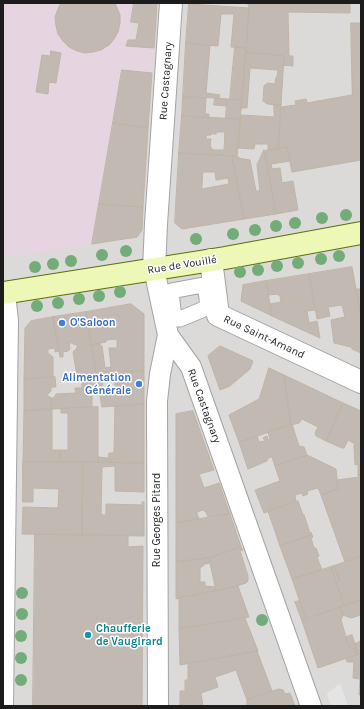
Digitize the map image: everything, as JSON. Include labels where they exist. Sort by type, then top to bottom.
[{"type":"main road","name":"Rue de Vouillé","points":[[4,293],[236,256],[361,233]]},
{"type":"street","name":"Rue Castagnary","points":[[172,3],[156,217],[154,269],[168,335],[191,368],[311,706]]},
{"type":"street","name":"Rue Saint-Amand","points":[[210,260],[218,315],[361,382]]},
{"type":"street","points":[[3,706],[8,321],[4,293]]},
{"type":"street","name":"Rue Georges Pitard","points":[[158,706],[157,401],[160,374],[168,335]]},
{"type":"shaded area","points":[[3,3],[134,3],[128,46],[153,48],[152,73],[123,70],[92,245],[3,257]]},
{"type":"shaded area","points":[[19,3],[361,3],[361,706],[3,706],[3,53]]},
{"type":"shaded area","points":[[340,683],[348,706],[331,706],[327,694]]},
{"type":"building","points":[[61,3],[115,3],[120,15],[120,23],[118,32],[114,39],[109,45],[101,50],[93,52],[85,53],[69,47],[58,34],[56,26],[55,17]]},
{"type":"building","points":[[134,3],[157,3],[154,48],[126,46],[128,40],[136,40],[139,23],[131,22]]},
{"type":"building","points":[[248,3],[350,3],[350,13],[288,12],[289,56],[293,56],[293,66],[283,65],[284,56],[246,52],[249,8]]},
{"type":"building","points":[[189,4],[249,8],[246,48],[231,47],[234,14],[221,14],[218,46],[186,43]]},
{"type":"building","points":[[351,23],[361,23],[361,160],[292,172],[287,147],[278,149],[281,107],[296,105],[295,101],[306,99],[307,103],[352,95]]},
{"type":"building","points":[[186,43],[210,45],[206,93],[220,95],[219,98],[183,97]]},
{"type":"building","points":[[235,47],[246,48],[242,100],[230,99]]},
{"type":"building","points":[[51,51],[61,53],[56,83],[49,82],[48,94],[36,92],[42,55],[50,56]]},
{"type":"building","points":[[246,52],[284,56],[281,105],[267,104],[263,101],[264,86],[268,83],[275,84],[278,70],[250,68],[247,108],[241,108]]},
{"type":"building","points":[[122,70],[152,73],[148,128],[113,123]]},
{"type":"building","points":[[183,97],[206,98],[205,114],[209,114],[209,118],[182,116]]},
{"type":"building","points":[[215,98],[227,99],[227,106],[214,105]]},
{"type":"building","points":[[227,99],[242,100],[240,119],[226,118]]},
{"type":"building","points":[[274,105],[281,105],[278,149],[268,151],[268,144],[255,144],[254,149],[238,148],[241,115],[274,117]]},
{"type":"building","points":[[182,116],[240,119],[237,156],[179,153]],"holes":[[[216,132],[225,132],[224,150],[213,150],[210,146],[211,139],[206,139],[206,135],[211,135],[211,133],[216,134]]]},
{"type":"building","points":[[113,123],[148,128],[143,207],[99,204]]},
{"type":"building","points":[[287,147],[290,161],[271,164],[272,169],[280,168],[282,183],[293,181],[298,210],[276,214],[265,151]]},
{"type":"building","points":[[264,150],[276,214],[244,219],[232,156],[250,160],[256,191],[260,191],[257,165]]},
{"type":"building","points":[[179,153],[232,156],[244,219],[182,229],[175,223]],"holes":[[[203,172],[215,172],[216,180],[228,178],[229,184],[202,189]]]},
{"type":"building","points":[[99,204],[143,207],[142,230],[137,237],[92,244]]},
{"type":"building","points":[[352,267],[361,316],[361,353],[352,349],[351,347],[334,343],[331,320],[345,317],[342,305],[328,307],[330,316],[317,319],[309,274]]},
{"type":"building","points":[[309,274],[315,310],[307,311],[309,323],[317,321],[320,338],[272,316],[270,304],[281,302],[280,296],[277,294],[269,295],[266,281]]},
{"type":"building","points":[[266,281],[272,316],[241,301],[243,285]]},
{"type":"building","points":[[356,289],[361,289],[361,316]]},
{"type":"building","points":[[131,304],[144,314],[144,371],[112,374],[109,348],[117,348],[117,339],[106,340],[106,342],[91,345],[86,312]]},
{"type":"building","points":[[86,312],[96,374],[77,376],[73,352],[77,348],[77,345],[69,343],[70,349],[63,352],[63,357],[60,357],[53,317]]},
{"type":"building","points":[[53,317],[59,351],[55,352],[55,348],[48,349],[48,354],[53,357],[53,377],[24,379],[25,328],[31,321]]},
{"type":"building","points":[[99,344],[102,346],[105,368],[111,367],[112,374],[96,374],[91,345]]},
{"type":"building","points":[[220,346],[253,361],[250,369],[230,386],[220,390],[208,356]]},
{"type":"building","points":[[269,368],[284,375],[291,425],[239,442],[229,415],[259,399]]},
{"type":"building","points":[[144,371],[144,404],[102,407],[96,374]],"holes":[[[115,379],[115,394],[103,393],[102,380]]]},
{"type":"building","points":[[96,374],[99,392],[92,393],[92,407],[52,409],[51,398],[54,398],[56,394],[76,393],[75,388],[82,388],[82,375]]},
{"type":"building","points":[[284,375],[343,403],[326,441],[316,436],[315,433],[318,427],[302,419],[299,423],[291,425]]},
{"type":"building","points":[[55,377],[56,387],[51,387],[51,391],[47,395],[51,398],[52,409],[24,411],[24,379]]},
{"type":"building","points":[[343,403],[361,411],[361,474],[358,475],[358,464],[355,465],[355,444],[348,440],[344,448],[342,448],[326,441]]},
{"type":"building","points":[[144,404],[144,463],[98,462],[98,457],[108,458],[109,453],[114,453],[115,406]]},
{"type":"building","points":[[98,407],[98,462],[60,462],[60,450],[68,450],[68,413],[61,413],[61,409]]},
{"type":"building","points":[[52,409],[52,450],[60,450],[60,462],[23,462],[24,411]]},
{"type":"building","points":[[193,411],[214,470],[199,474],[204,488],[219,483],[230,514],[208,517],[206,512],[203,510],[197,512],[199,519],[176,523],[176,414]]},
{"type":"building","points":[[292,424],[299,446],[304,447],[307,455],[275,466],[272,457],[268,458],[267,461],[248,469],[239,442],[257,436],[259,442],[265,441],[263,438],[267,436],[268,440],[270,439],[268,432]]},
{"type":"building","points":[[307,455],[336,469],[338,489],[321,495],[318,488],[307,491],[308,494],[303,496],[302,493],[295,495],[296,502],[264,513],[255,490],[280,481],[275,466]]},
{"type":"building","points":[[23,462],[83,462],[82,535],[22,534],[23,507],[58,508],[59,489],[33,488],[33,502],[23,502]]},
{"type":"building","points":[[83,462],[144,463],[144,492],[115,491],[115,466],[102,467],[101,515],[106,515],[106,504],[142,505],[142,502],[144,502],[144,536],[82,535]]},
{"type":"building","points":[[361,474],[361,556],[345,562],[321,495],[338,489],[337,480],[359,477],[358,475]]},
{"type":"building","points":[[298,501],[312,535],[280,546],[268,511]]},
{"type":"building","points":[[230,514],[241,547],[209,558],[176,562],[176,523]]},
{"type":"building","name":"Chaufferie de Vaugirard","points":[[35,534],[128,535],[128,547],[143,546],[142,706],[33,706]]},
{"type":"building","points":[[312,535],[313,537],[311,538],[314,548],[316,548],[319,556],[317,557],[322,570],[292,579],[280,546]]},
{"type":"building","points":[[241,547],[243,550],[240,551],[248,576],[248,581],[240,585],[216,591],[209,558]]},
{"type":"building","points":[[359,557],[361,563],[361,600],[344,606],[336,582],[340,581],[334,566]]},
{"type":"building","points":[[209,558],[210,563],[205,564],[200,568],[200,582],[205,582],[205,586],[215,587],[216,591],[176,599],[176,562]]},
{"type":"building","points":[[334,566],[340,581],[336,582],[331,567]]},
{"type":"building","points":[[331,567],[344,606],[306,619],[292,579]]},
{"type":"building","points":[[238,586],[249,617],[179,629],[179,598]]},
{"type":"building","points":[[361,600],[361,615],[351,618],[343,615],[340,607]]},
{"type":"building","points":[[299,601],[306,619],[302,621],[295,602]]},
{"type":"building","points":[[340,607],[343,615],[341,620],[349,647],[354,649],[356,655],[318,668],[302,621]]},
{"type":"building","points":[[245,618],[258,651],[180,665],[179,629]]},
{"type":"building","points":[[352,635],[358,654],[356,654],[354,649],[349,647],[346,637]]},
{"type":"building","points":[[361,641],[361,654],[356,655],[358,654],[355,644]]},
{"type":"building","points":[[257,651],[272,691],[247,700],[236,670],[215,677],[218,687],[201,693],[203,706],[180,706],[180,691],[185,691],[185,680],[188,680],[188,664]]},
{"type":"building","points":[[361,654],[361,695],[359,695],[360,679],[353,678],[354,662],[347,662],[346,659]]},
{"type":"building","points":[[279,689],[283,690],[285,694],[290,693],[295,706],[247,706],[247,700]]},
{"type":"place","name":"O'Saloon","points":[[62,323]]},
{"type":"place","name":"Alimentation Générale","points":[[139,384]]},
{"type":"place","name":"Chaufferie de Vaugirard","points":[[88,635]]}]
